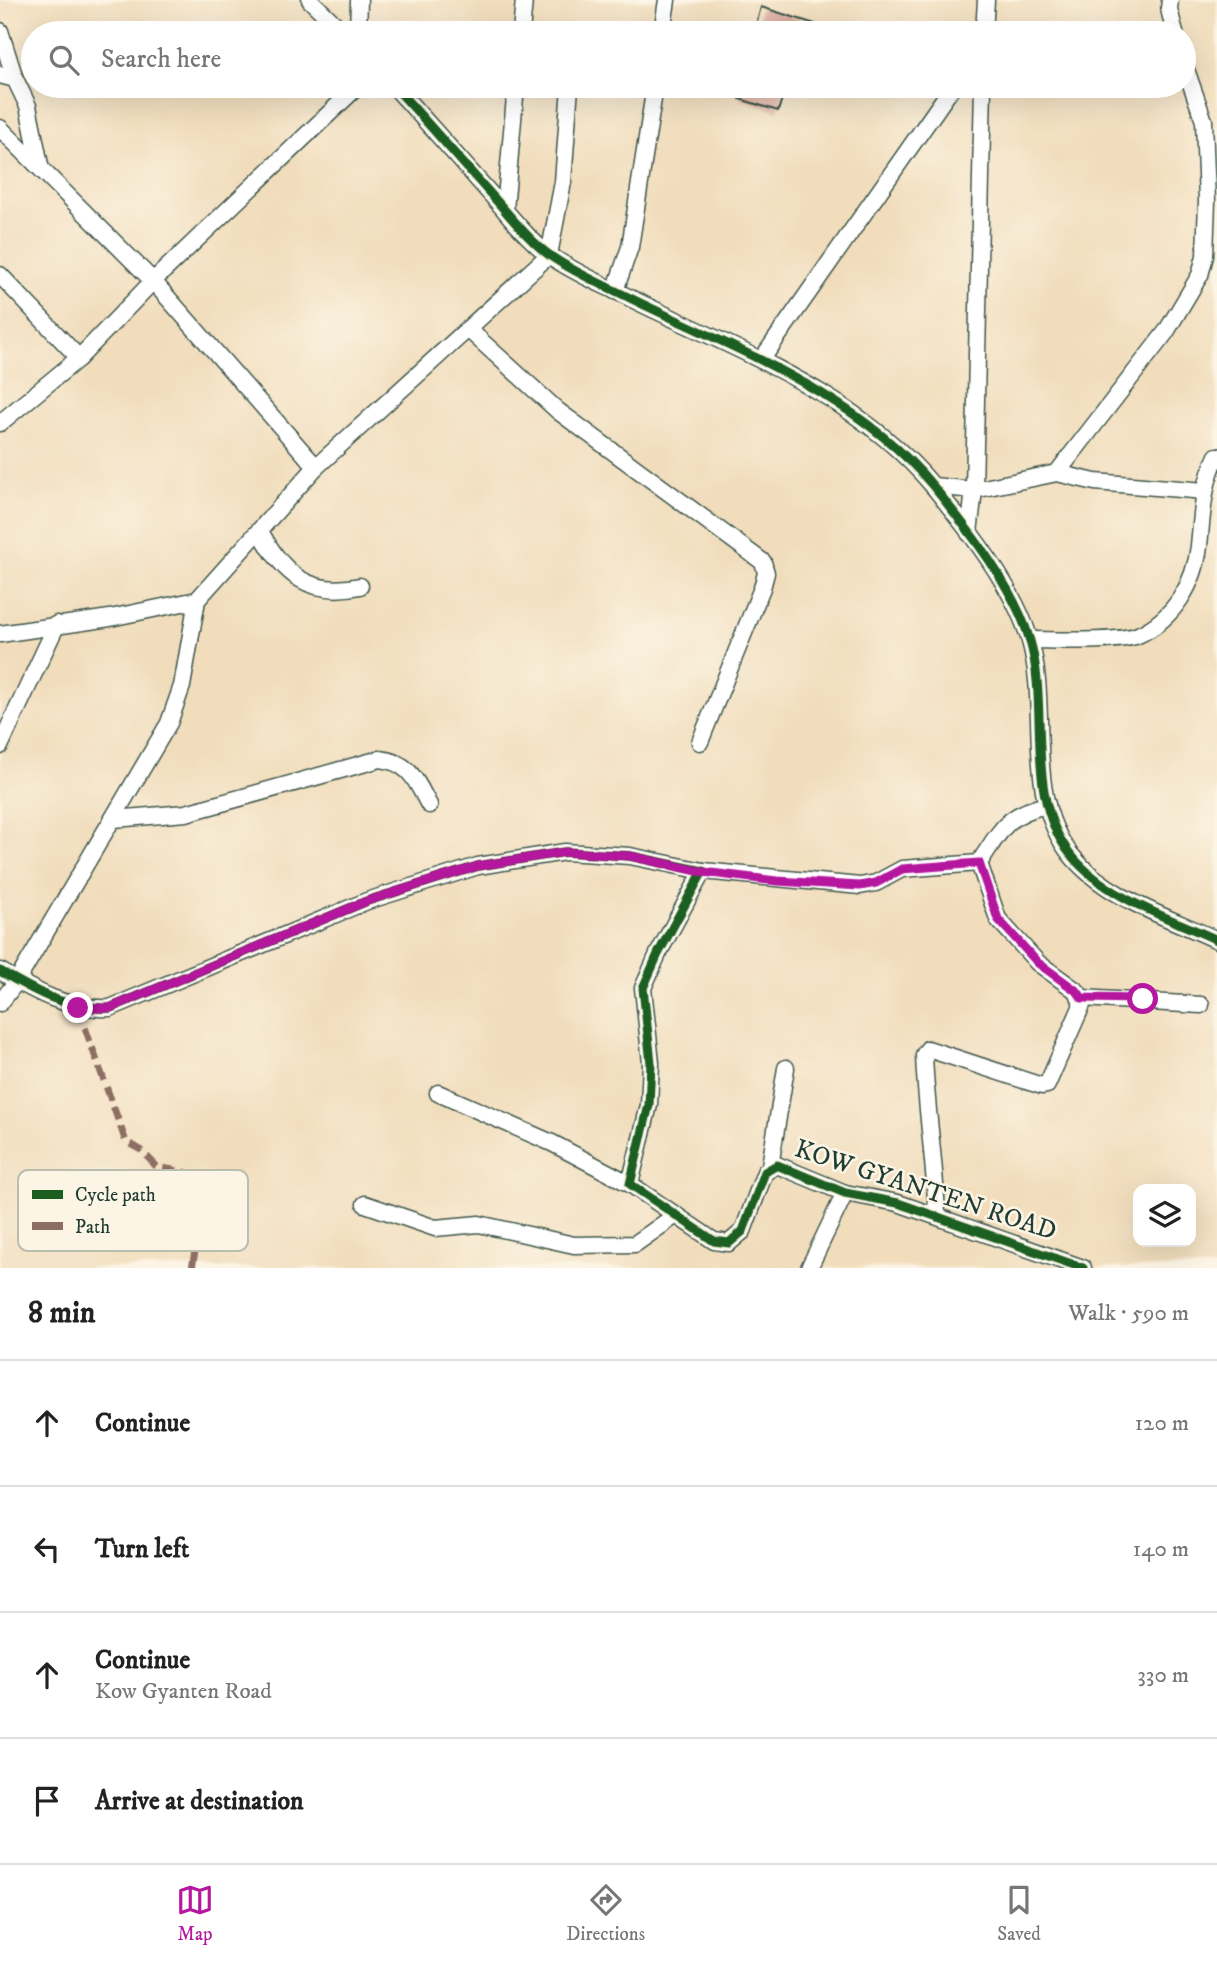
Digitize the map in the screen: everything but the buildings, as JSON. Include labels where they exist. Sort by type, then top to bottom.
[{"type":"street","points":[[310,0],[332,21]]},
{"type":"street","points":[[358,21],[359,0]]},
{"type":"street","points":[[522,21],[524,0]]},
{"type":"street","points":[[664,21],[667,0]]},
{"type":"street","points":[[985,21],[986,0]]},
{"type":"street","points":[[1170,0],[1172,21]]},
{"type":"street","points":[[0,31],[7,77],[21,96]]},
{"type":"street","points":[[1057,473],[1166,332],[1200,275],[1205,256],[1207,201],[1205,121],[1196,97]]},
{"type":"street","points":[[22,98],[28,106],[40,165]]},
{"type":"street","points":[[0,423],[79,358],[153,281],[345,98]]},
{"type":"street","points":[[405,98],[549,255],[615,290],[762,359],[846,409],[909,459],[969,533],[1009,594],[1030,640],[1037,685],[1041,775],[1058,835],[1072,856],[1109,889],[1217,940]]},
{"type":"street","points":[[505,210],[515,98]]},
{"type":"street","points":[[0,1003],[17,981],[114,819],[177,705],[197,600],[316,467],[549,255],[563,183],[569,98]]},
{"type":"street","points":[[615,290],[630,247],[653,98]]},
{"type":"street","points":[[762,359],[945,98]]},
{"type":"street","points":[[969,533],[974,490],[983,98]]},
{"type":"street","points":[[0,128],[40,165],[153,281],[316,467]]},
{"type":"street","points":[[0,275],[79,358]]},
{"type":"street","points":[[468,329],[558,411],[763,562],[766,573],[762,588],[700,742]]},
{"type":"street","points":[[1030,640],[1137,636],[1169,613],[1186,591],[1196,567],[1205,491],[1217,456]]},
{"type":"street","points":[[933,486],[974,490],[1057,473],[1095,482],[1205,491]]},
{"type":"street","points":[[260,531],[270,549],[300,580],[317,588],[337,591],[360,586]]},
{"type":"street","points":[[0,634],[110,618],[197,600]]},
{"type":"street","points":[[0,746],[57,624]]},
{"type":"street","points":[[114,819],[187,813],[380,760],[395,761],[410,769],[429,805]]},
{"type":"street","points":[[937,1216],[924,1055],[929,1049],[936,1049],[1042,1086],[1047,1085],[1082,1005],[1078,992],[1038,963],[998,919],[979,863],[1000,828],[1023,811],[1048,805]]},
{"type":"street","points":[[0,971],[34,992],[78,1008],[110,1008],[367,901],[478,866],[565,852],[630,856],[703,872],[860,886],[876,883],[902,869],[979,863]]},
{"type":"street","points":[[630,1184],[649,1105],[651,1063],[643,988],[657,954],[703,872]]},
{"type":"street","points":[[1082,998],[1201,1005]]},
{"type":"street","points":[[770,1166],[786,1068]]},
{"type":"street","name":"KOW GYANTEN ROAD","points":[[438,1093],[552,1143],[630,1184],[714,1241],[729,1243],[743,1231],[765,1172],[770,1166],[777,1165],[845,1193],[898,1203],[1083,1268]]},
{"type":"street","points":[[809,1268],[845,1193]]},
{"type":"street","points":[[365,1204],[435,1228],[478,1224],[574,1245],[635,1244],[676,1215]]},
{"type":"marked path","points":[[78,1008],[126,1142],[141,1150],[157,1167],[174,1170]]},
{"type":"marked path","points":[[192,1268],[195,1251]]},
{"type":"cycle path","points":[[405,98],[522,230],[552,257],[571,269],[792,377],[831,399],[902,453],[933,486],[975,540],[1002,580],[1023,621],[1036,668],[1042,779],[1047,806],[1056,831],[1071,855],[1102,884],[1120,895],[1217,940]]},
{"type":"cycle path","points":[[0,971],[66,1003],[110,1008],[367,901],[478,866],[565,852],[630,856],[703,871],[658,954],[643,988],[651,1063],[649,1105],[630,1184],[714,1241],[729,1243],[743,1231],[765,1172],[777,1165],[845,1193],[898,1203],[1083,1268]]},
{"type":"route","points":[[78,1008],[110,1008],[367,901],[478,866],[565,852],[630,856],[703,872],[777,881],[860,886],[876,883],[902,869],[944,863],[979,863],[998,919],[1038,963],[1078,992],[1082,998],[1143,999]]}]
